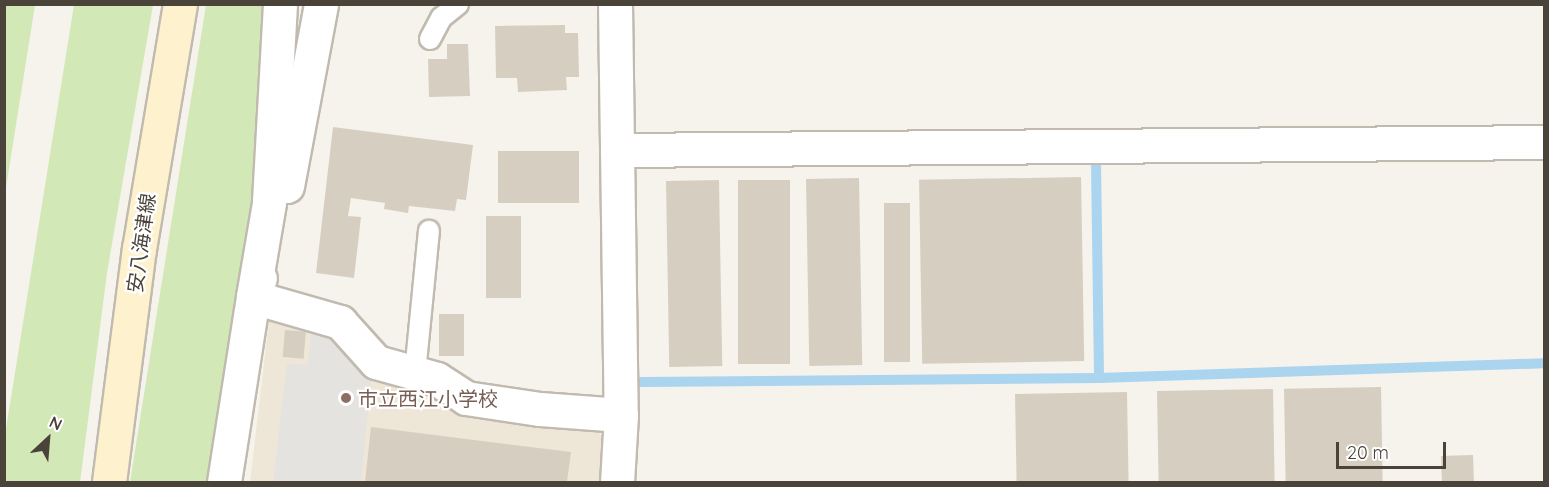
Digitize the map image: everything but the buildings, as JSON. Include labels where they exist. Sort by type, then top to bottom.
[{"type":"main road","name":"安八海津線","points":[[109,483],[139,249],[180,4]]},
{"type":"street","points":[[224,483],[269,203],[280,4]]},
{"type":"street","points":[[253,297],[281,221],[321,4]]},
{"type":"street","points":[[615,4],[621,415],[617,483]]},
{"type":"street","points":[[618,150],[1545,142]]},
{"type":"street","points":[[253,297],[340,322],[376,362],[437,379],[466,398],[540,409],[621,415]]},
{"type":"lane","points":[[430,39],[441,18],[458,4]]},
{"type":"lane","points":[[415,373],[429,231]]},
{"type":"shaded area","name":"市立西江小学校","points":[[270,312],[312,325],[432,393],[434,402],[474,415],[592,424],[604,439],[601,482],[250,482]]},
{"type":"shaded area","points":[[313,325],[335,333],[372,372],[361,482],[273,482],[287,363],[307,365]]},
{"type":"green space","points":[[4,5],[35,5],[5,194]]},
{"type":"green space","points":[[74,5],[153,5],[107,273],[80,482],[5,482],[5,435]]},
{"type":"green space","points":[[206,5],[271,5],[259,198],[212,482],[130,482]]},
{"type":"waterway","points":[[1096,162],[1099,378]]},
{"type":"waterway","points":[[641,382],[1099,378],[1544,363]]},
{"type":"place","name":"市立西江小学校","points":[[346,398]]}]
